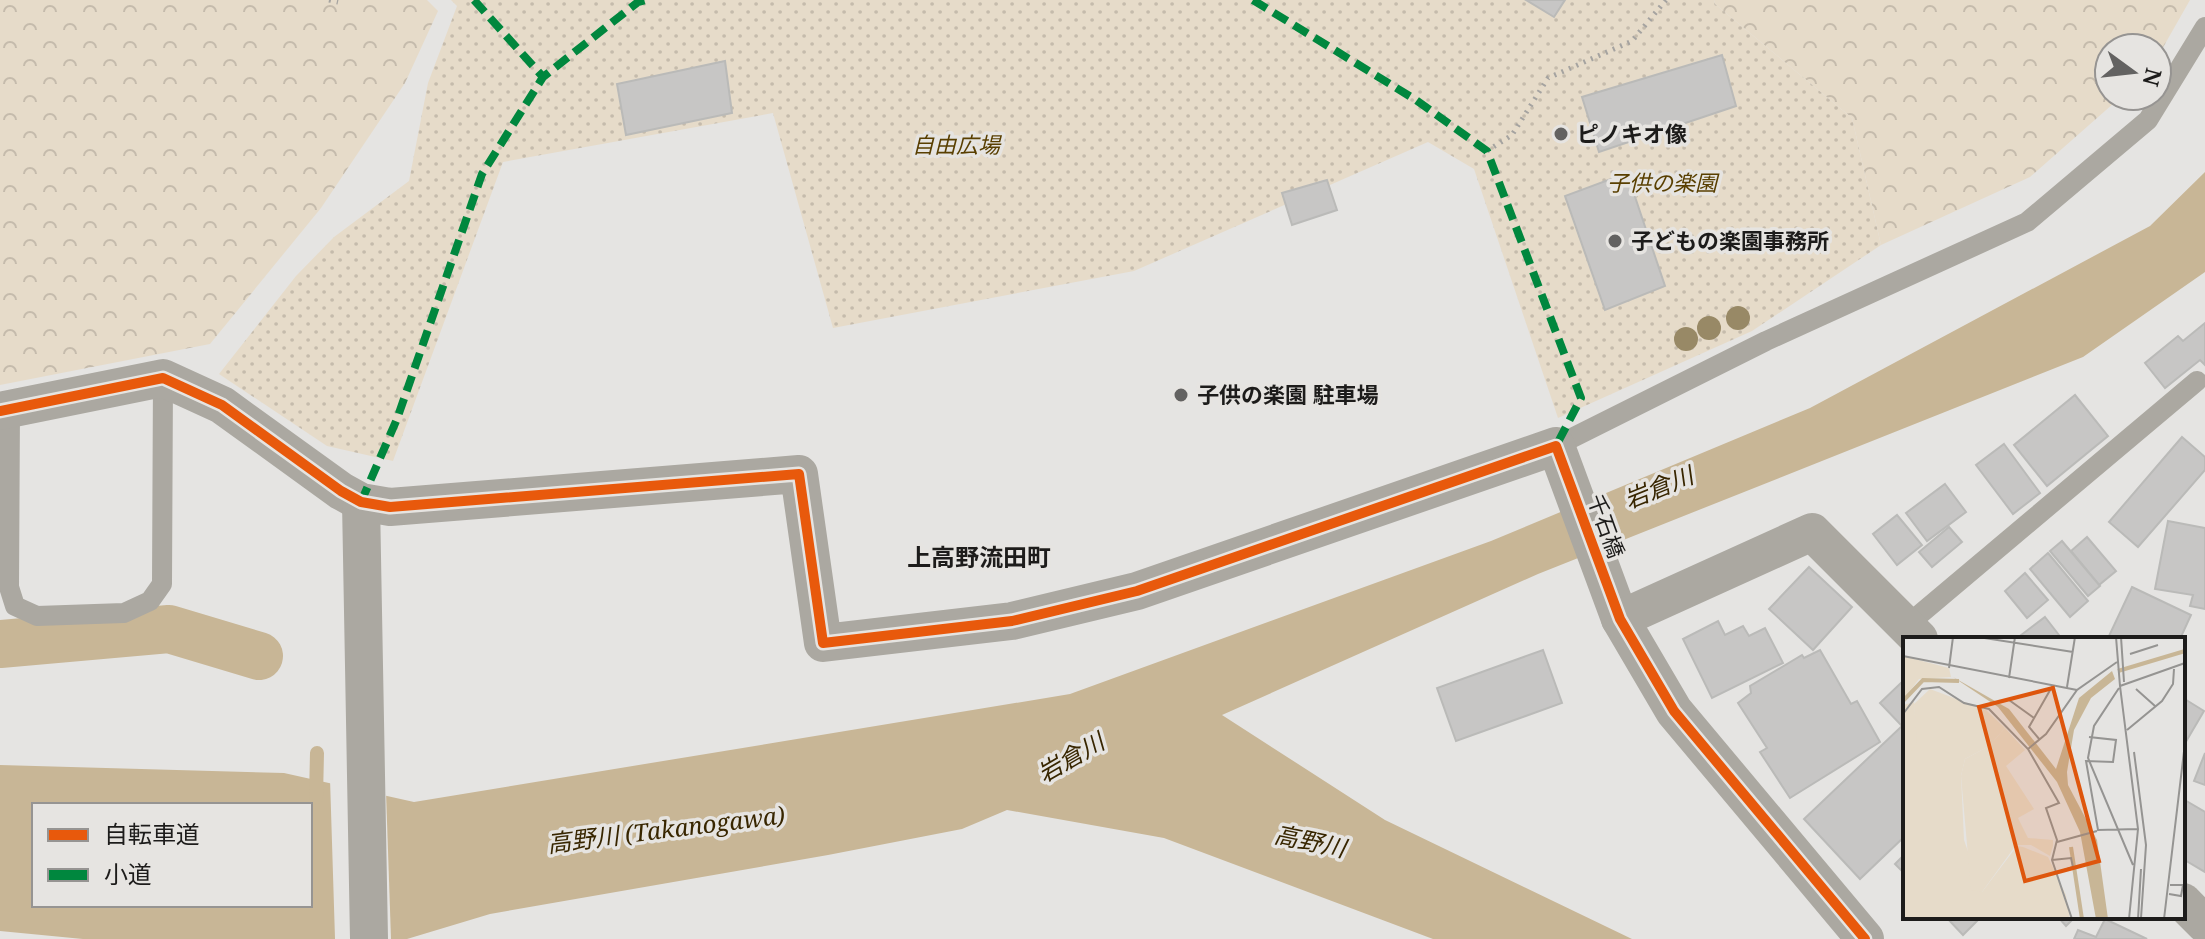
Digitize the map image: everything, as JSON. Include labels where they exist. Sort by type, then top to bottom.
[{"type":"street","points":[[5,409],[163,378],[222,405],[341,491],[361,502],[390,507],[799,474],[823,643],[1012,621],[1137,591],[1556,446]]},
{"type":"street","name":"千石橋","points":[[1556,446],[1620,619],[1674,711],[1865,939]]},
{"type":"street","points":[[361,502],[369,939]]},
{"type":"street","points":[[1620,619],[1812,532],[1912,633]]},
{"type":"street","points":[[2185,904],[2205,924]]},
{"type":"lane","points":[[1556,446],[1766,341],[2027,222],[2148,120],[2205,27]]},
{"type":"lane","points":[[5,409],[9,587],[15,606],[37,616],[124,613],[150,601],[162,584],[163,378]]},
{"type":"lane","points":[[1912,633],[2197,381]]},
{"type":"path","points":[[329,0],[338,2]]},
{"type":"path","points":[[1487,151],[1512,135],[1548,78],[1632,41],[1666,0]]},
{"type":"green space","points":[[0,0],[427,0],[438,11],[405,83],[321,208],[210,344],[0,385]]},
{"type":"green space","name":"子供の楽園","points":[[451,0],[1714,0],[1852,118],[1881,245],[1752,331],[1558,418],[1474,169],[1428,142],[1134,271],[833,328],[773,113],[503,162],[393,461],[327,446],[219,374],[296,276],[334,237],[409,181],[428,83],[457,6]]},
{"type":"green space","points":[[1714,0],[2190,0],[2172,32],[2093,32],[2093,112],[2104,112],[2030,177],[1881,245],[1852,118]]},
{"type":"water","points":[[2205,172],[2205,272],[2083,357],[1538,574],[1222,715],[1385,820],[1632,939],[1433,939],[1164,838],[1007,810],[962,829],[490,914],[407,939],[83,939],[0,931],[0,765],[284,773],[414,802],[1070,694],[1491,541],[1810,408],[2150,226]]},
{"type":"pier","points":[[330,779],[386,792],[391,939],[335,939]]},
{"type":"building","points":[[1526,0],[1565,0],[1554,17]]},
{"type":"building","points":[[1722,55],[1736,106],[1599,152],[1582,97]]},
{"type":"building","points":[[725,61],[732,113],[626,135],[617,84]]},
{"type":"building","name":"子どもの楽園事務所","points":[[1627,173],[1665,286],[1605,310],[1565,196]]},
{"type":"building","points":[[1327,180],[1337,210],[1292,225],[1282,193]]},
{"type":"building","points":[[2205,323],[2205,365],[2200,360],[2165,388],[2145,363],[2178,336],[2183,341]]},
{"type":"building","points":[[2075,395],[2108,436],[2047,486],[2014,445]]},
{"type":"building","points":[[2182,437],[2205,457],[2205,470],[2138,547],[2109,522]]},
{"type":"building","points":[[2004,444],[2040,493],[2013,514],[1976,465]]},
{"type":"building","points":[[1945,484],[1966,512],[1927,541],[1906,513]]},
{"type":"building","points":[[1897,515],[1922,545],[1897,565],[1873,534]]},
{"type":"building","points":[[2168,521],[2205,528],[2205,609],[2190,606],[2193,595],[2155,589]]},
{"type":"building","points":[[1949,527],[1962,542],[1932,567],[1919,552]]},
{"type":"building","points":[[2087,537],[2116,571],[2099,585],[2071,551]]},
{"type":"building","points":[[2062,541],[2100,586],[2088,596],[2050,551]]},
{"type":"building","points":[[2048,553],[2088,601],[2070,617],[2030,569]]},
{"type":"building","points":[[1809,567],[1852,607],[1813,650],[1769,609]]},
{"type":"building","points":[[2025,573],[2048,600],[2027,618],[2005,591]]},
{"type":"building","points":[[2132,587],[2191,615],[2181,637],[2109,636]]},
{"type":"building","points":[[2045,617],[2060,637],[2019,637]]},
{"type":"building","points":[[1718,621],[1725,635],[1743,626],[1749,636],[1765,628],[1783,663],[1712,698],[1683,639]]},
{"type":"building","points":[[1543,650],[1562,703],[1456,741],[1437,688]]},
{"type":"building","points":[[1820,650],[1851,704],[1857,701],[1880,742],[1790,798],[1760,752],[1767,748],[1738,703],[1751,693],[1750,686],[1802,655],[1804,658]]},
{"type":"building","points":[[1903,681],[1903,838],[1860,879],[1804,819],[1902,726],[1880,703]]},
{"type":"building","points":[[2185,699],[2204,711],[2185,743]]},
{"type":"building","points":[[2205,753],[2205,785],[2194,781]]},
{"type":"building","points":[[2185,800],[2205,812],[2205,872],[2185,860]]},
{"type":"building","points":[[1903,856],[1903,872],[1895,864]]},
{"type":"building","points":[[1948,919],[1979,919],[1963,935]]},
{"type":"building","points":[[2060,919],[2073,919],[2066,926]]},
{"type":"building","points":[[2105,919],[2147,939],[2074,939],[2078,930],[2096,937]]},
{"type":"waterway","points":[[0,644],[169,629],[259,656]]},
{"type":"waterway","points":[[316,797],[317,753]]},
{"type":"marked path","points":[[474,0],[543,77]]},
{"type":"marked path","points":[[361,502],[397,419],[482,174],[543,77],[638,2],[646,0]]},
{"type":"marked path","points":[[1253,0],[1416,100],[1487,151],[1581,398],[1556,446]]},
{"type":"cycle path","points":[[0,411],[163,378],[222,405],[341,491],[361,502],[390,507],[799,474],[823,643],[1012,621],[1137,591],[1556,446],[1620,619],[1674,711],[1865,939]]},
{"type":"place","name":"ピノキオ像","points":[[1561,134]]},
{"type":"place","name":"子どもの楽園事務所","points":[[1615,241]]},
{"type":"place","name":"子供の楽園 駐車場","points":[[1181,395]]},
{"type":"district","name":"上高野流田町","points":[[979,558]]},
{"type":"park label","name":"自由広場","points":[[956,145]]},
{"type":"water label","name":"岩倉川","points":[[1659,488]]},
{"type":"water label","name":"岩倉川","points":[[1071,758]]},
{"type":"water label","name":"高野川 (Takanogawa)","points":[[666,830]]},
{"type":"water label","name":"高野川","points":[[1310,842]]}]
